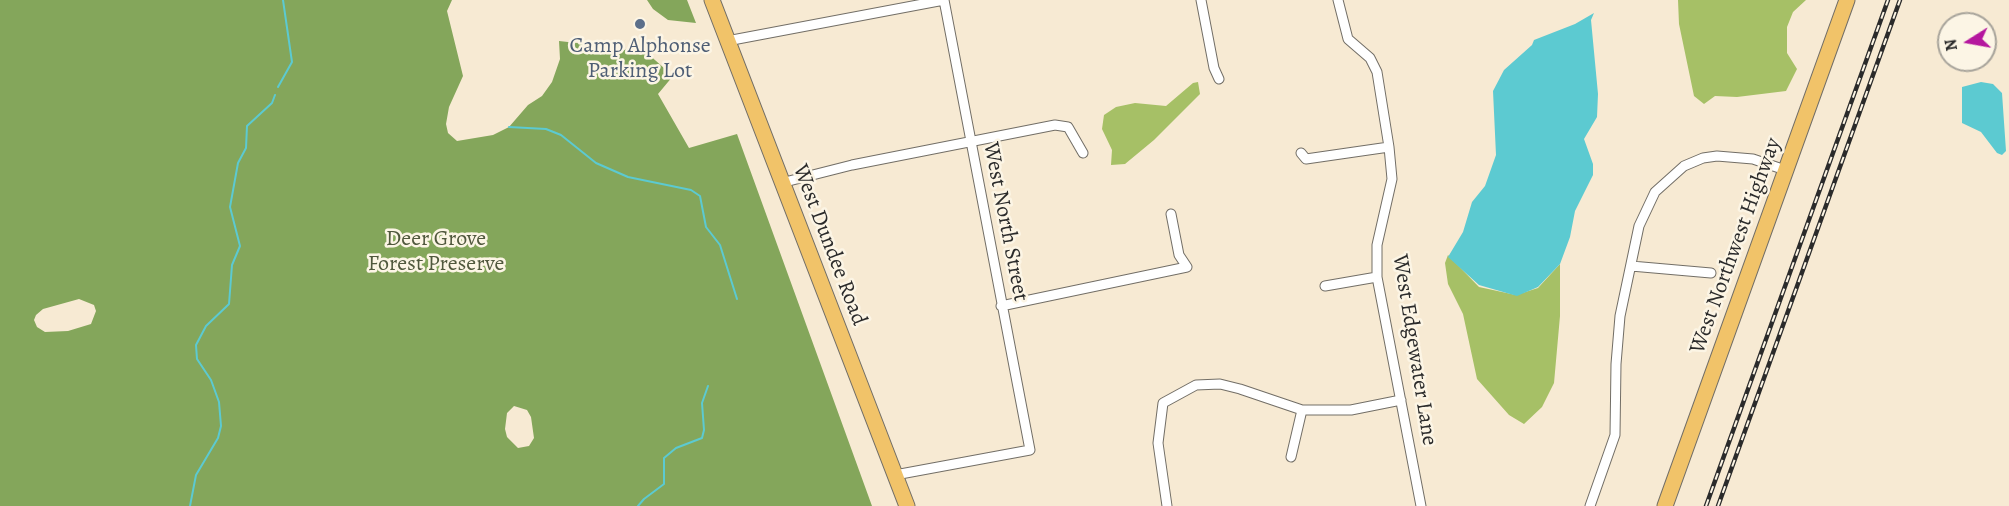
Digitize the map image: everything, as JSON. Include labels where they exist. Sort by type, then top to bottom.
[{"type":"main road","name":"West Dundee Road","points":[[712,0],[907,506]]},
{"type":"main road","name":"West Northwest Highway","points":[[1665,506],[1788,171],[1847,0]]},
{"type":"street","points":[[727,41],[944,0]]},
{"type":"street","name":"West North Street","points":[[895,475],[1030,450],[969,141],[944,0]]},
{"type":"street","points":[[1201,0],[1214,68],[1219,79]]},
{"type":"street","name":"West Edgewater Lane","points":[[1338,0],[1348,39],[1370,58],[1377,72],[1392,179],[1377,245],[1377,277],[1422,506]]},
{"type":"street","points":[[781,183],[969,141],[1054,125],[1068,127],[1083,153]]},
{"type":"street","points":[[1301,153],[1306,159],[1389,147]]},
{"type":"street","points":[[1590,506],[1615,435],[1620,316],[1643,213],[1654,192],[1684,166],[1703,158],[1737,157],[1788,171]]},
{"type":"street","points":[[1002,306],[1187,267],[1179,255],[1171,214]]},
{"type":"street","points":[[1631,266],[1711,273]]},
{"type":"street","points":[[1324,286],[1377,277]]},
{"type":"street","points":[[1167,506],[1158,443],[1163,403],[1196,385],[1220,384],[1302,410],[1351,410],[1401,400]]},
{"type":"street","points":[[1291,457],[1302,410]]},
{"type":"green space","name":"Deer Grove Forest Preserve","points":[[0,0],[452,0],[447,11],[463,76],[449,107],[446,124],[448,133],[457,141],[493,135],[509,127],[528,105],[542,96],[552,82],[560,59],[559,41],[577,43],[613,54],[638,45],[673,76],[658,94],[689,148],[737,134],[872,506],[0,506]],"holes":[[[79,299],[94,305],[96,311],[91,324],[68,331],[45,332],[37,327],[34,320],[43,309]],[[514,406],[527,410],[531,417],[534,438],[529,446],[518,448],[507,437],[505,429],[507,413]]]},
{"type":"green space","points":[[647,0],[687,0],[696,23],[668,20],[653,9]]},
{"type":"green space","points":[[1678,0],[1806,0],[1793,12],[1787,27],[1787,53],[1797,69],[1786,91],[1737,97],[1715,96],[1704,104],[1694,96],[1679,24]]},
{"type":"green space","points":[[1198,82],[1200,94],[1154,140],[1125,164],[1111,165],[1112,150],[1102,129],[1104,115],[1116,107],[1135,103],[1166,106],[1193,83]]},
{"type":"green space","points":[[1448,255],[1479,287],[1516,295],[1538,288],[1560,264],[1560,316],[1554,383],[1542,407],[1524,424],[1509,415],[1477,379],[1463,314],[1448,284],[1445,263]]},
{"type":"water","points":[[1594,13],[1591,20],[1598,94],[1597,117],[1584,139],[1593,164],[1593,175],[1575,211],[1570,237],[1560,264],[1538,287],[1517,296],[1479,285],[1448,257],[1463,232],[1472,202],[1485,186],[1496,155],[1493,91],[1504,70],[1532,45],[1534,40],[1575,24]]},
{"type":"water","points":[[1981,82],[1993,84],[2002,93],[2006,151],[2002,155],[1997,153],[1981,132],[1962,123],[1962,87]]},
{"type":"waterway","points":[[278,87],[292,62],[283,0]]},
{"type":"waterway","points":[[190,506],[196,475],[218,438],[221,426],[219,402],[211,380],[197,359],[196,345],[206,326],[229,304],[232,265],[240,246],[230,207],[238,163],[246,148],[247,126],[272,103],[275,95]]},
{"type":"waterway","points":[[509,127],[546,129],[561,135],[596,163],[628,177],[691,190],[700,196],[706,227],[720,245],[737,299]]},
{"type":"waterway","points":[[638,506],[664,484],[664,458],[676,448],[702,438],[704,430],[702,403],[708,386]]},
{"type":"railway","points":[[1706,506],[1888,0]]},
{"type":"railway","points":[[1718,506],[1900,0]]},
{"type":"place","name":"Camp Alphonse Parking Lot","points":[[640,24]]}]
